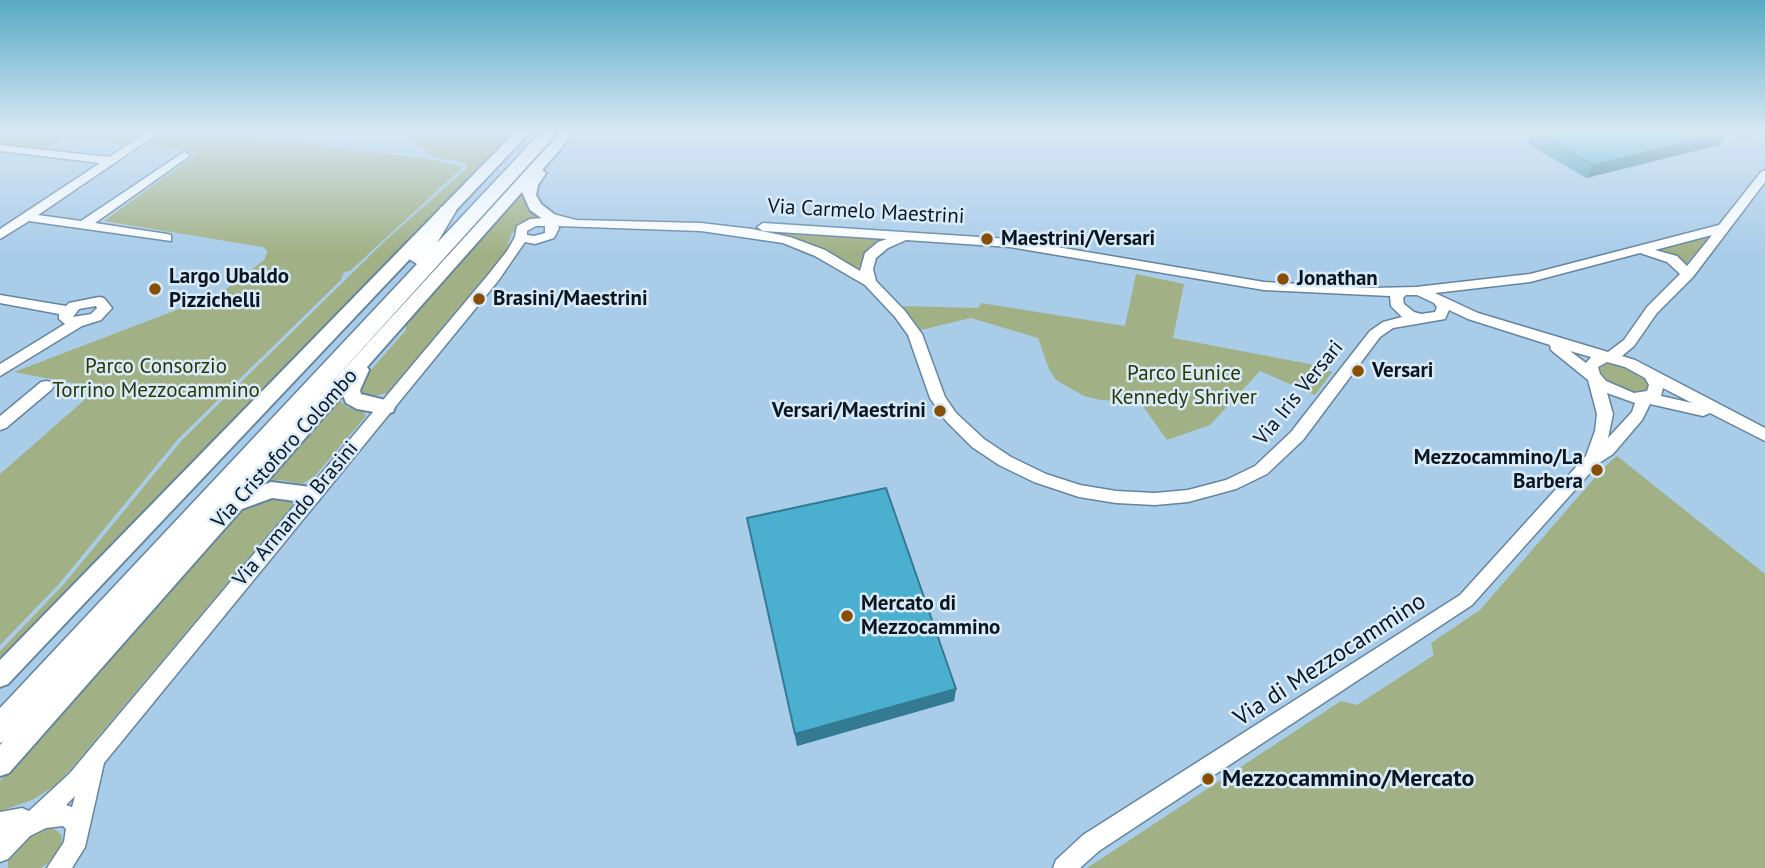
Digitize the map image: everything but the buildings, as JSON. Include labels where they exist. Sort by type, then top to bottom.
[{"type":"highway","name":"Via Cristoforo Colombo","points":[[0,707],[502,173]]},
{"type":"highway","name":"Via Cristoforo Colombo","points":[[0,729],[513,173]]},
{"type":"highway","points":[[515,190],[525,173]]},
{"type":"highway","points":[[413,267],[447,211]]},
{"type":"main road","points":[[0,676],[484,173]]},
{"type":"main road","name":"Via Cristoforo Colombo","points":[[0,764],[531,173]]},
{"type":"main road","points":[[540,173],[530,190],[535,207],[553,221]]},
{"type":"main road","points":[[360,365],[352,386],[352,396],[360,403],[386,407]]},
{"type":"main road","points":[[235,504],[271,489],[310,495]]},
{"type":"street","points":[[0,235],[94,173]]},
{"type":"street","points":[[84,225],[159,173]]},
{"type":"street","points":[[1595,378],[1593,362],[1608,358],[1638,332],[1652,310],[1688,274],[1765,174]]},
{"type":"street","points":[[28,216],[167,238]]},
{"type":"street","points":[[543,241],[552,232],[553,221],[613,225]]},
{"type":"street","name":"Via Armando Brasini","points":[[0,851],[15,833],[66,792],[493,278],[513,252],[521,237],[521,229],[529,224],[553,221]]},
{"type":"street","points":[[521,237],[543,241],[613,225]]},
{"type":"street","name":"Via Iris Versari","points":[[613,225],[701,226],[766,231],[820,253],[870,282],[912,330],[942,404],[978,443],[1016,467],[1053,483],[1079,491],[1132,499],[1163,499],[1200,494],[1239,481],[1261,470],[1280,455],[1304,428],[1375,334],[1388,326],[1415,317]]},
{"type":"street","name":"Via Carmelo Maestrini","points":[[766,231],[914,235],[1037,247],[1264,286],[1408,291],[1530,278],[1723,228]]},
{"type":"street","points":[[870,282],[866,267],[873,253],[888,242],[914,235]]},
{"type":"street","name":"Via Armando Brasini","points":[[493,278],[543,241]]},
{"type":"street","points":[[1641,250],[1672,259],[1688,274]]},
{"type":"street","points":[[1432,319],[1440,316],[1444,304],[1460,287]]},
{"type":"street","points":[[1506,326],[1415,317],[1396,304],[1396,297],[1408,291],[1506,326],[1630,363],[1765,435]]},
{"type":"street","points":[[0,299],[71,316]]},
{"type":"street","points":[[0,363],[71,316]]},
{"type":"street","points":[[0,371],[71,316]]},
{"type":"street","points":[[1638,332],[1636,356],[1649,374]]},
{"type":"street","points":[[1532,334],[1562,350],[1617,393],[1692,407],[1765,435]]},
{"type":"street","name":"Via di Mezzocammino","points":[[1064,868],[1091,843],[1466,600],[1593,459],[1607,450],[1637,416],[1645,398],[1656,389],[1649,374]]},
{"type":"street","name":"Via di Mezzocammino","points":[[1593,459],[1603,431],[1605,414],[1595,378]]},
{"type":"street","points":[[0,424],[46,386]]},
{"type":"street","name":"Via Armando Brasini","points":[[58,868],[74,847],[91,775],[101,750]]},
{"type":"street","points":[[0,823],[22,819],[32,821],[53,815],[72,819],[77,826]]},
{"type":"green space","name":"Parco Consorzio Torrino Mezzocammino","points":[[171,173],[457,173],[350,271],[344,272],[341,280],[178,439],[59,584],[0,645],[0,474],[98,388],[14,372],[221,293],[264,260],[267,253],[263,247],[104,221]]},
{"type":"green space","points":[[462,173],[478,173],[0,666],[0,651],[64,584],[183,439],[387,239]]},
{"type":"green space","points":[[523,190],[544,218],[517,228],[511,235],[506,251],[495,265],[387,393],[375,396],[362,393],[359,388],[362,380],[406,330],[406,324]]},
{"type":"green space","points":[[768,230],[889,237],[866,252],[858,269],[821,249]]},
{"type":"green space","points":[[1704,237],[1707,239],[1686,264],[1657,250]]},
{"type":"green space","name":"Parco Eunice Kennedy Shriver","points":[[1136,274],[1184,284],[1173,338],[1320,366],[1332,372],[1315,395],[1260,371],[1210,425],[1167,440],[1140,402],[1101,400],[1084,396],[1056,380],[1049,369],[1038,338],[971,318],[921,330],[903,306],[978,308],[981,303],[1125,326]]},
{"type":"green space","points":[[1621,364],[1644,376],[1650,386],[1649,390],[1638,394],[1614,389],[1599,375],[1601,366]]},
{"type":"green space","points":[[339,400],[347,407],[363,411],[366,416],[314,477],[302,484],[281,480],[267,482]]},
{"type":"green space","points":[[1617,456],[1765,574],[1765,868],[1087,868],[1341,701],[1357,705],[1434,655],[1431,643],[1480,610],[1604,467]]},
{"type":"green space","points":[[267,493],[294,500],[292,506],[55,786],[32,800],[0,811],[0,781],[243,505]]},
{"type":"green space","points":[[51,827],[61,834],[62,840],[60,848],[47,864],[41,868],[8,868],[8,858],[17,843],[43,828]]},
{"type":"place","name":"Maestrini/Versari","points":[[987,239]]},
{"type":"place","name":"Jonathan","points":[[1283,279]]},
{"type":"place","name":"Largo Ubaldo Pizzichelli","points":[[155,289]]},
{"type":"place","name":"Brasini/Maestrini","points":[[479,299]]},
{"type":"place","name":"Versari","points":[[1358,371]]},
{"type":"place","name":"Versari/Maestrini","points":[[940,411]]},
{"type":"place","name":"Mezzocammino/La Barbera","points":[[1597,470]]},
{"type":"place","name":"Mercato di Mezzocammino","points":[[847,616]]},
{"type":"place","name":"Mezzocammino/Mercato","points":[[1208,779]]}]
